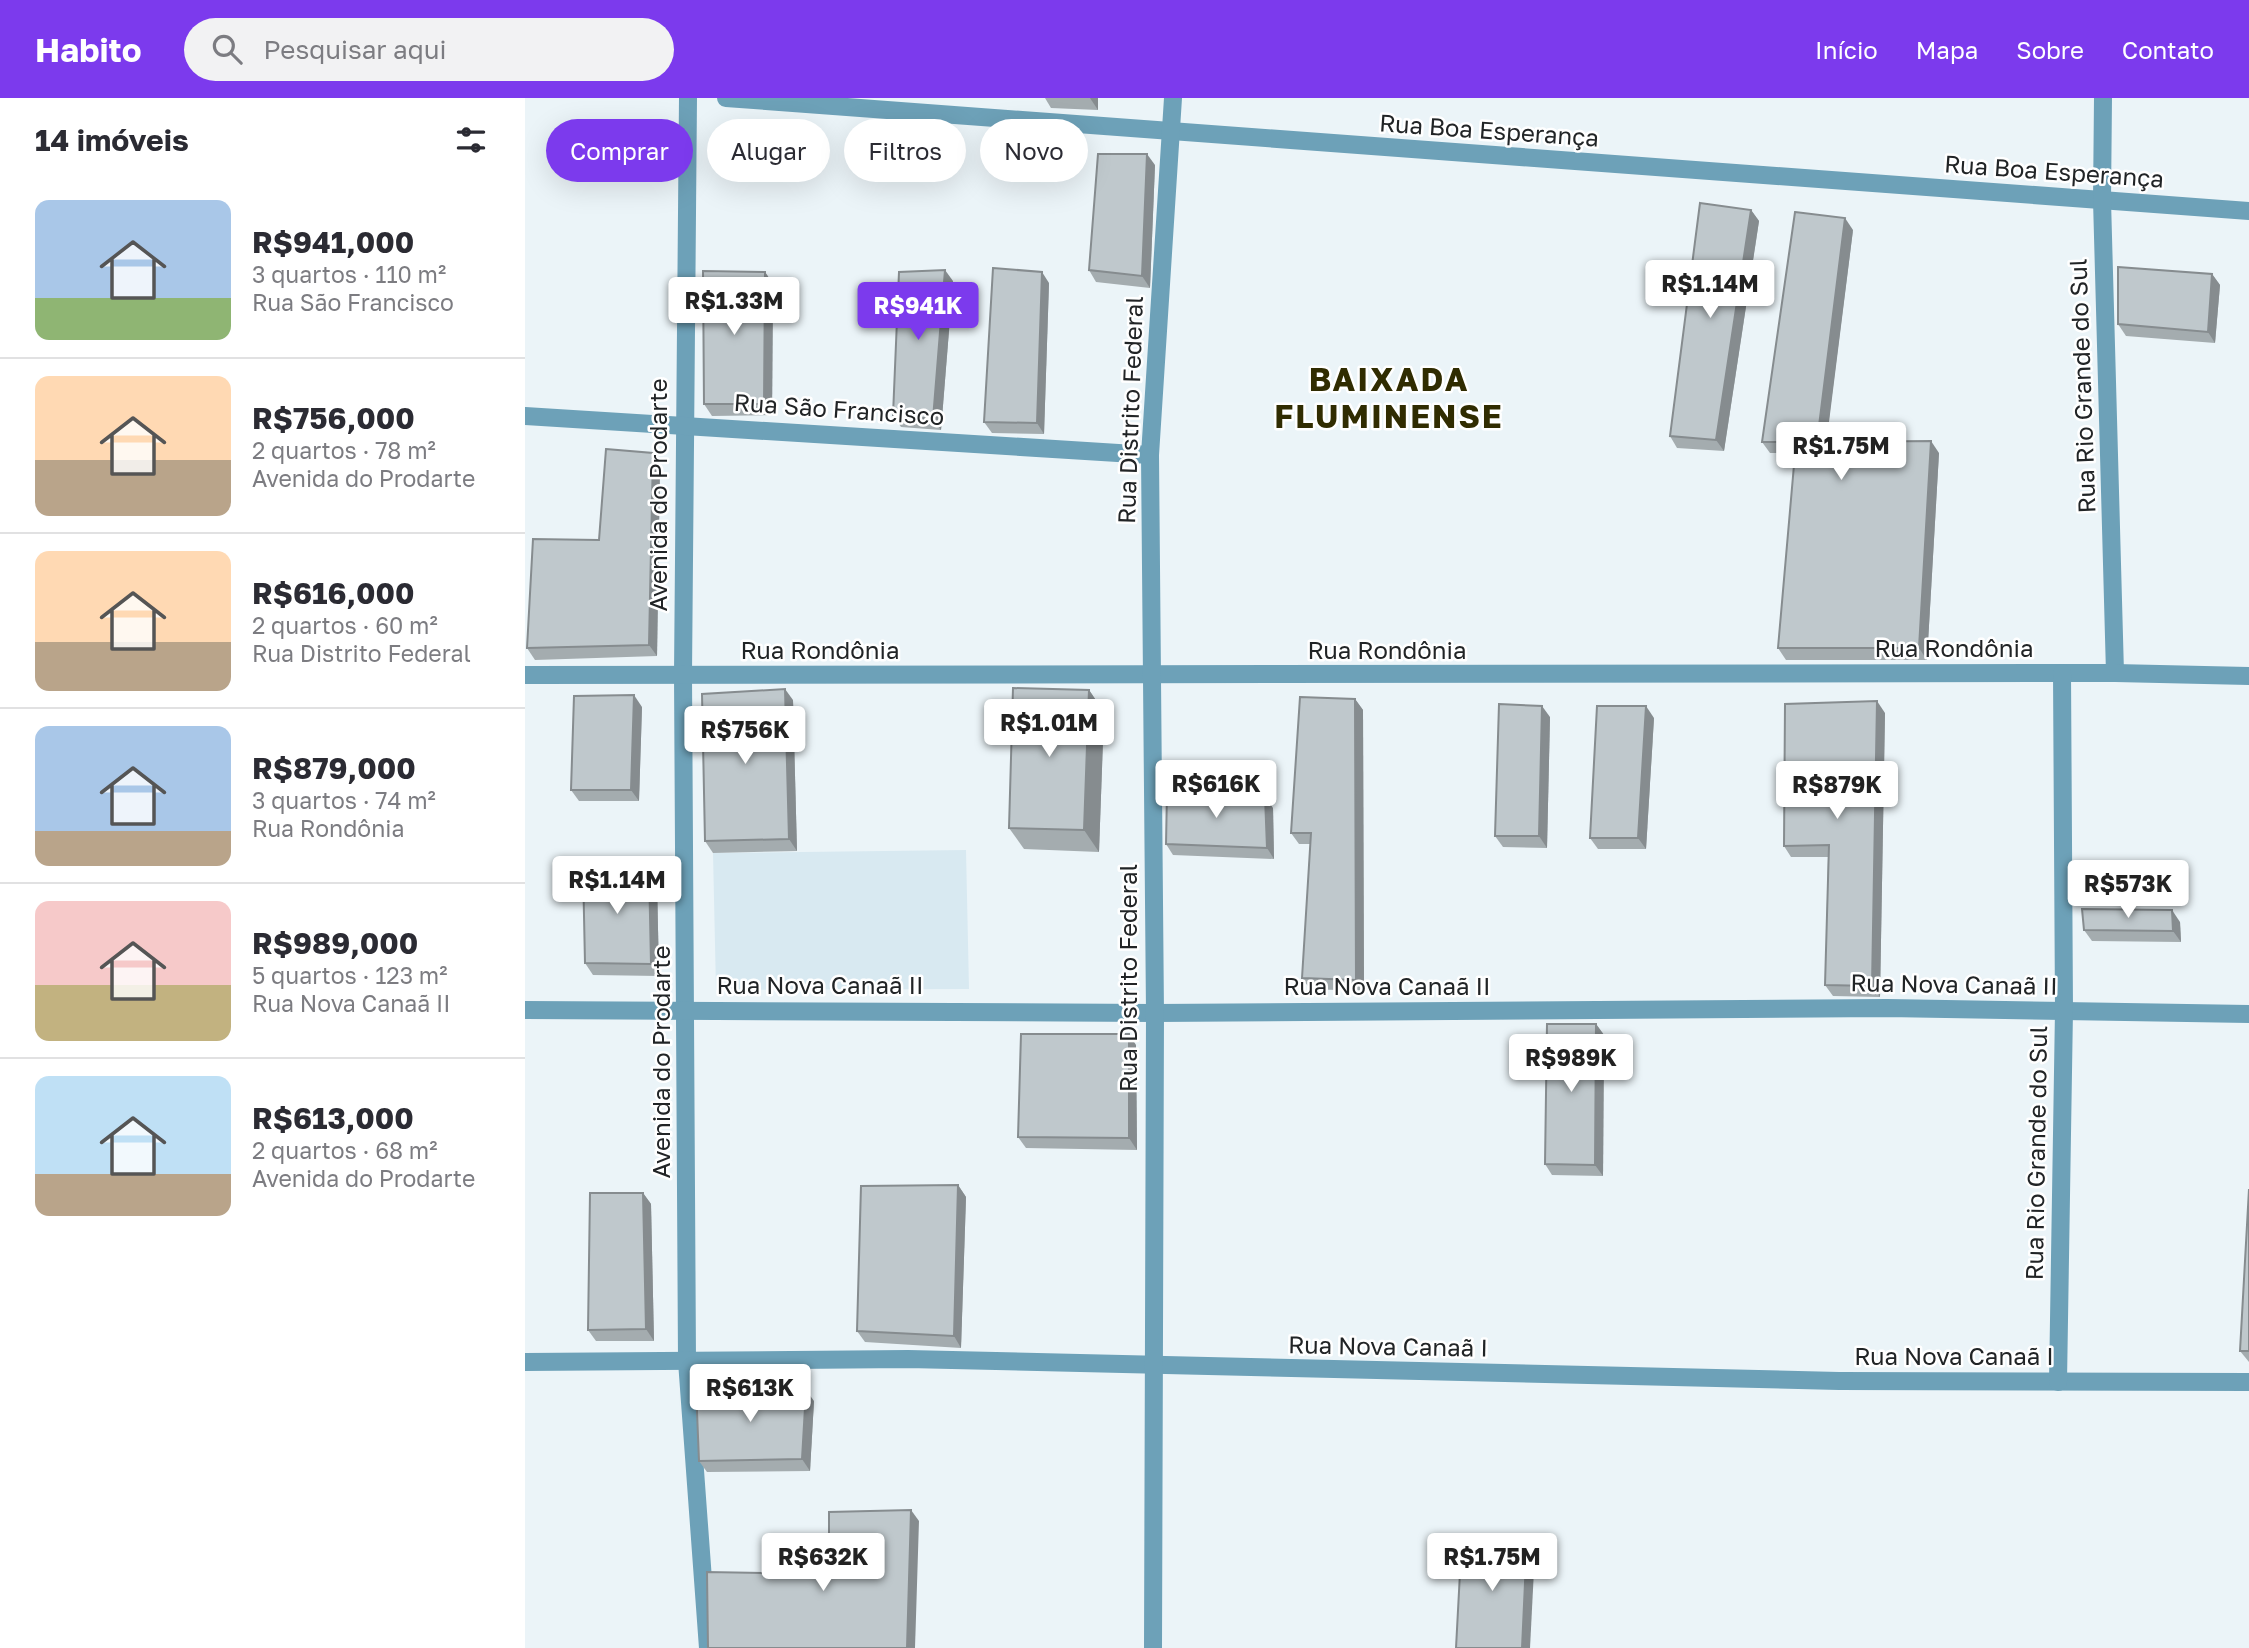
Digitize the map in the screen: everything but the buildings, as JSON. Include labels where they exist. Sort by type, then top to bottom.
[{"type":"street","name":"Avenida do Prodarte","points":[[688,98],[683,675],[687,1360],[708,1648]]},
{"type":"street","name":"Rua Boa Esperança","points":[[726,98],[2249,211]]},
{"type":"street","name":"Rua Distrito Federal","points":[[1153,1648],[1154,1013],[1150,455],[1173,98]]},
{"type":"street","name":"Rua Rio Grande do Sul","points":[[2103,98],[2102,200],[2115,673]]},
{"type":"street","name":"Rua São Francisco","points":[[525,416],[1150,455]]},
{"type":"street","name":"Rua Rio Grande do Sul","points":[[2058,1382],[2064,1010],[2062,673]]},
{"type":"street","name":"Rua Rondônia","points":[[525,675],[2115,673],[2249,676]]},
{"type":"street","name":"Rua Nova Canaã II","points":[[525,1010],[1154,1013],[1873,1008],[2249,1014]]},
{"type":"street","name":"Rua Nova Canaã I","points":[[525,1362],[908,1359],[1839,1381],[2249,1382]]},
{"type":"shaded area","points":[[966,850],[969,989],[716,990],[713,853]]},
{"type":"district","name":"BAIXADA FLUMINENSE","points":[[1389,398]]}]
